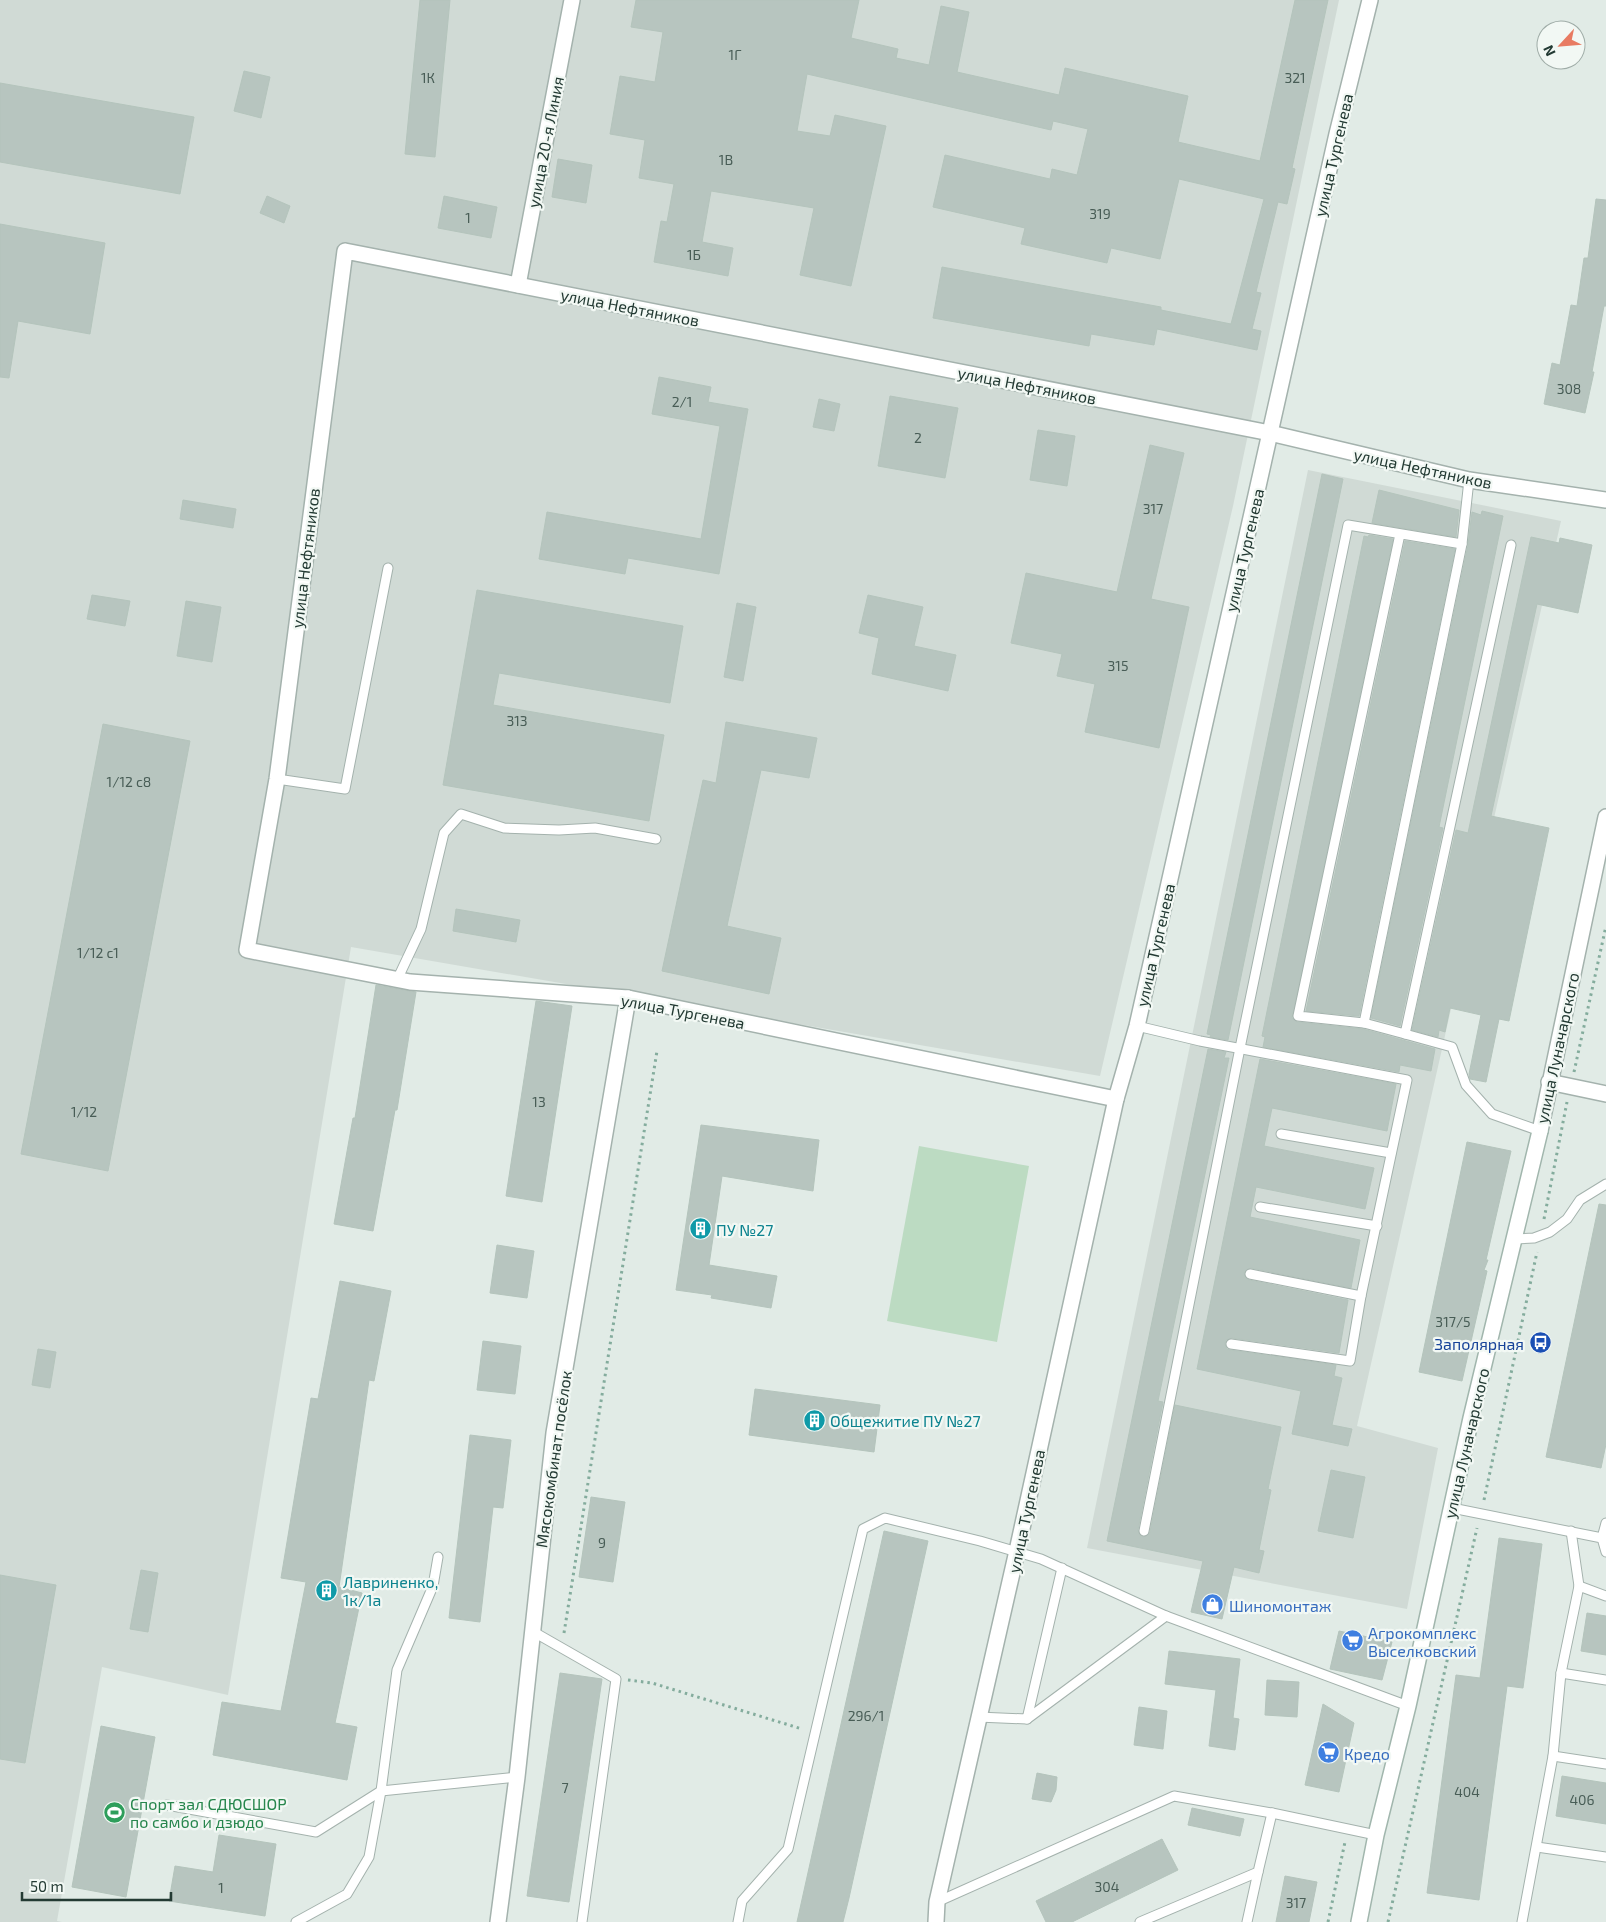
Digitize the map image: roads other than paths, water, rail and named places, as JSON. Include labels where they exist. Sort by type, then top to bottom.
[{"type":"street","name":"улица 20-я Линия","points":[[518,285],[572,0]]},
{"type":"street","name":"улица Тургенева","points":[[936,1922],[937,1902],[1017,1551],[1116,1099],[1137,1026],[1337,134],[1370,0]]},
{"type":"street","name":"улица Нефтяников","points":[[247,950],[277,779],[345,251],[1270,433],[1469,480],[1606,500]]},
{"type":"street","name":"улица Луначарского","points":[[1359,1922],[1376,1836],[1408,1706],[1540,1131],[1606,817]]},
{"type":"street","name":"улица Тургенева","points":[[247,950],[410,982],[628,998],[1116,1099]]},
{"type":"street","name":"Мясокомбинат посёлок","points":[[498,1922],[517,1777],[554,1432],[628,998]]},
{"type":"street","points":[[1549,1082],[1606,1094]]},
{"type":"lane","points":[[1364,1023],[1462,544],[1469,480]]},
{"type":"lane","points":[[1144,1531],[1240,1048],[1348,525],[1462,544]]},
{"type":"lane","points":[[1400,534],[1298,1016],[1364,1023],[1452,1048],[1466,1085],[1492,1114],[1540,1131]]},
{"type":"lane","points":[[1405,1034],[1511,545]]},
{"type":"lane","points":[[277,779],[345,789],[388,568]]},
{"type":"lane","points":[[397,980],[421,929],[444,833],[461,814],[504,828],[559,830],[594,828],[656,839]]},
{"type":"lane","points":[[1137,1026],[1200,1041],[1407,1080],[1361,1296],[1350,1361],[1232,1344]]},
{"type":"lane","points":[[1281,1134],[1391,1153]]},
{"type":"lane","points":[[1514,1239],[1534,1238],[1550,1232],[1567,1219],[1580,1200],[1606,1184]]},
{"type":"lane","points":[[1260,1207],[1377,1226]]},
{"type":"lane","points":[[1250,1274],[1361,1296]]},
{"type":"lane","points":[[1452,1508],[1602,1538]]},
{"type":"lane","points":[[738,1922],[742,1901],[788,1849],[863,1529],[885,1518],[1017,1551],[1062,1568],[1166,1616],[1408,1706]]},
{"type":"lane","points":[[1606,1523],[1602,1538],[1606,1552]]},
{"type":"lane","points":[[1522,1922],[1553,1756],[1561,1673],[1579,1586],[1571,1531]]},
{"type":"lane","points":[[296,1922],[347,1894],[369,1857],[381,1790],[397,1670],[433,1586],[438,1557]]},
{"type":"lane","points":[[1027,1719],[1062,1568]]},
{"type":"lane","points":[[1579,1586],[1606,1596]]},
{"type":"lane","points":[[978,1717],[1027,1719],[1166,1616]]},
{"type":"lane","points":[[532,1631],[616,1679],[582,1922]]},
{"type":"lane","points":[[1561,1673],[1606,1680]]},
{"type":"lane","points":[[1553,1756],[1606,1764]]},
{"type":"lane","points":[[167,1805],[316,1832],[381,1790],[517,1777]]},
{"type":"lane","points":[[937,1902],[1174,1796],[1272,1813],[1376,1836]]},
{"type":"lane","points":[[1247,1922],[1272,1813]]},
{"type":"lane","points":[[1537,1846],[1606,1857]]},
{"type":"lane","points":[[1140,1922],[1258,1872]]},
{"type":"place","name":"ПУ №27","points":[[700,1229]]},
{"type":"place","name":"Заполярная","points":[[1540,1343]]},
{"type":"place","name":"Общежитие ПУ №27","points":[[814,1420]]},
{"type":"place","name":"Лавриненко, 1к/1а","points":[[327,1590]]},
{"type":"place","name":"Шиномонтаж","points":[[1213,1605]]},
{"type":"place","name":"Агрокомплекс Выселковский","points":[[1352,1641]]},
{"type":"place","name":"Кредо","points":[[1328,1753]]},
{"type":"place","name":"Спорт зал СДЮСШОР по самбо и дзюдо","points":[[114,1812]]}]
